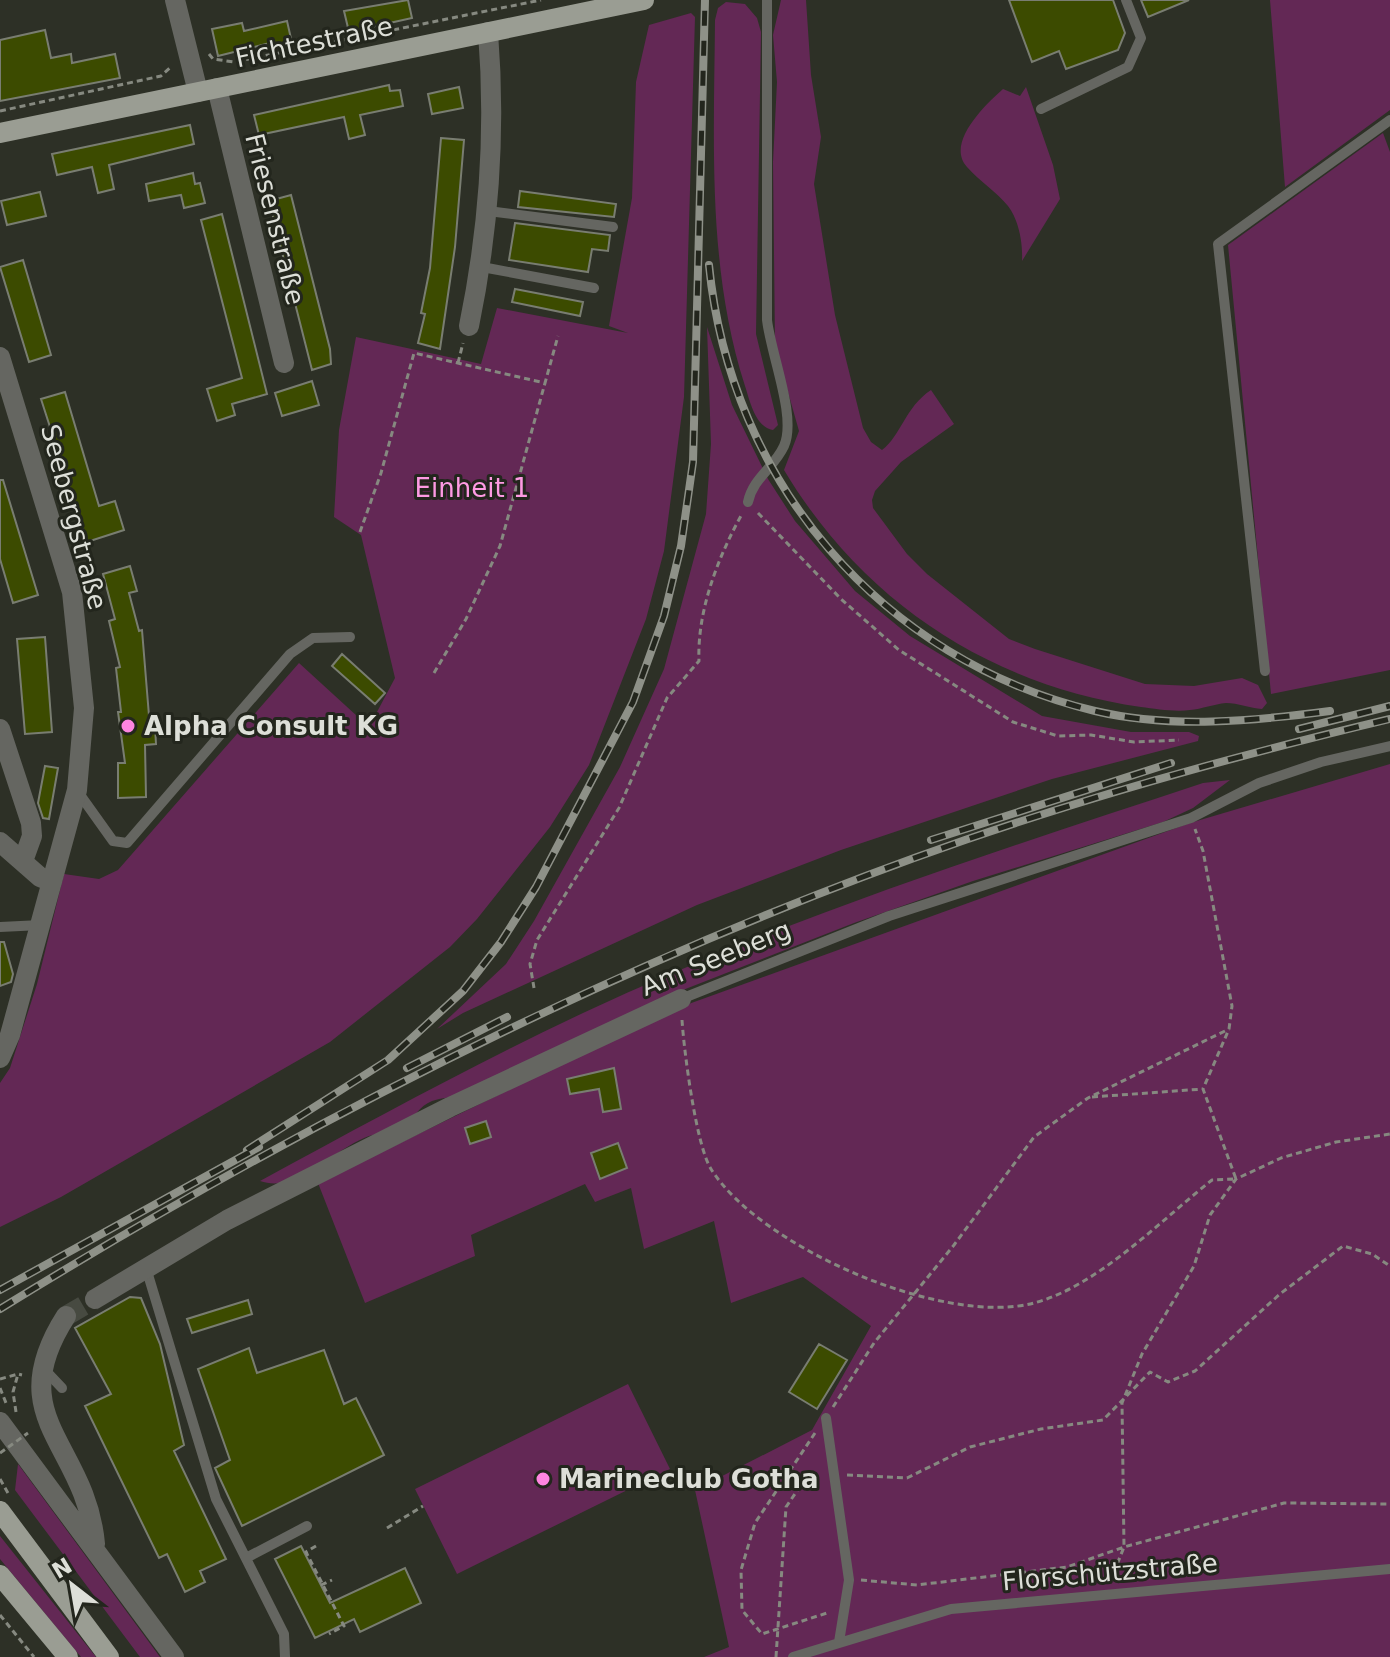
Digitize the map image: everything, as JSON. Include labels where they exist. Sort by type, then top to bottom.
[{"type":"main road","name":"Fichtestraße","points":[[0,133],[641,1]]},
{"type":"main road","points":[[0,1511],[109,1657]]},
{"type":"main road","points":[[0,1575],[68,1657]]},
{"type":"street","name":"Friesenstraße","points":[[175,0],[207,90],[284,363]]},
{"type":"street","points":[[469,326],[482,267],[488,211],[491,137],[488,32]]},
{"type":"street","name":"Seebergstraße","points":[[0,357],[72,592],[84,708],[77,790],[41,925],[0,1058]]},
{"type":"street","points":[[0,729],[31,823],[32,836],[23,861]]},
{"type":"street","points":[[0,842],[40,877],[52,882]]},
{"type":"street","name":"Am Seeberg","points":[[95,1299],[227,1220],[450,1107],[681,999]]},
{"type":"street","points":[[66,1316],[27,1372],[29,1406],[79,1486],[93,1523],[95,1546]]},
{"type":"street","points":[[0,1422],[95,1546],[174,1657]]},
{"type":"lane","points":[[748,502],[751,487],[783,449],[790,429],[786,400],[771,351],[767,320],[767,0]]},
{"type":"lane","points":[[1041,109],[1128,67],[1137,55],[1141,38],[1126,0]]},
{"type":"lane","points":[[1265,671],[1218,244],[1390,120]]},
{"type":"lane","points":[[488,211],[613,227]]},
{"type":"lane","points":[[482,267],[594,288]]},
{"type":"lane","points":[[77,790],[113,841],[127,843],[290,654],[313,638],[350,637]]},
{"type":"lane","name":"Am Seeberg","points":[[681,999],[889,916],[1191,818],[1259,783],[1321,762],[1390,746]]},
{"type":"lane","points":[[0,927],[41,925]]},
{"type":"lane","points":[[146,1268],[216,1499],[284,1634],[285,1657]]},
{"type":"lane","points":[[27,1372],[46,1370],[62,1388]]},
{"type":"lane","points":[[826,1418],[849,1580],[839,1642]]},
{"type":"lane","points":[[246,1558],[307,1526]]},
{"type":"lane","name":"Florschützstraße","points":[[793,1657],[951,1609],[1390,1569]]},
{"type":"path","points":[[209,54],[213,59],[234,62],[541,0]]},
{"type":"path","points":[[0,111],[161,76],[174,63]]},
{"type":"path","points":[[434,673],[466,619],[500,546],[558,336]]},
{"type":"path","points":[[360,532],[381,473],[414,353],[545,383]]},
{"type":"path","points":[[534,988],[530,964],[537,940],[619,808],[667,698],[699,661],[698,633],[721,558],[748,502],[841,599],[899,650],[1013,722],[1058,736],[1091,735],[1134,742],[1179,740]]},
{"type":"path","points":[[1191,818],[1203,851],[1232,1006],[1229,1029],[1203,1089],[1236,1179]]},
{"type":"path","points":[[681,999],[684,1048],[709,1167],[738,1200],[776,1232],[834,1264],[911,1296],[968,1305],[1032,1304],[1079,1286],[1212,1180],[1236,1179],[1281,1158],[1336,1142],[1390,1134]]},
{"type":"path","points":[[844,1607],[762,1634],[742,1610],[741,1570],[755,1523],[790,1465],[826,1418],[874,1343],[1034,1137],[1088,1098],[1229,1029]]},
{"type":"path","points":[[1088,1098],[1203,1089]]},
{"type":"path","points":[[1105,1595],[1124,1547],[1122,1403],[1142,1354],[1194,1266],[1210,1215],[1236,1179]]},
{"type":"path","points":[[776,1657],[786,1507],[805,1479],[832,1474],[907,1478],[970,1447],[1041,1429],[1103,1420],[1150,1372],[1168,1382],[1195,1371],[1280,1294],[1343,1246],[1372,1254],[1390,1266]]},
{"type":"path","points":[[0,1379],[27,1372]]},
{"type":"path","points":[[13,1392],[27,1372]]},
{"type":"path","points":[[0,1453],[28,1433]]},
{"type":"path","points":[[849,1580],[917,1585],[1067,1567],[1124,1547],[1284,1503],[1390,1504]]},
{"type":"path","points":[[387,1528],[423,1506]]},
{"type":"path","points":[[316,1546],[306,1552],[344,1626],[329,1634]]},
{"type":"path","points":[[322,1585],[332,1580]]},
{"type":"path","points":[[0,1615],[34,1657]]},
{"type":"green space","points":[[781,0],[806,0],[811,75],[821,137],[814,184],[835,315],[863,428],[871,442],[882,450],[915,405],[931,390],[954,424],[901,462],[875,491],[873,508],[907,554],[927,574],[1009,639],[1145,684],[1194,686],[1242,678],[1258,685],[1267,703],[1262,709],[1226,703],[1184,711],[1141,707],[1086,696],[1033,679],[983,657],[936,630],[892,597],[852,560],[816,517],[784,470],[799,431],[775,346],[773,162],[777,82],[773,35]]},
{"type":"green space","points":[[1270,0],[1390,0],[1390,110],[1285,187]]},
{"type":"green space","points":[[726,2],[745,4],[757,18],[761,32],[756,334],[778,425],[773,430],[762,424],[751,406],[733,341],[719,251],[714,159],[715,20],[718,8]]},
{"type":"green space","name":"Einheit 1","points":[[691,13],[695,17],[684,397],[664,551],[646,619],[589,765],[550,827],[477,919],[450,947],[330,1042],[61,1197],[0,1227],[0,1083],[10,1068],[37,984],[64,874],[99,879],[118,870],[299,663],[369,727],[395,678],[361,535],[334,517],[339,430],[356,337],[481,364],[497,308],[628,333],[609,326],[632,198],[636,82],[649,25]]},
{"type":"green space","points":[[1026,87],[1053,165],[1060,199],[1022,261],[1020,232],[1012,212],[967,167],[961,147],[970,125],[1003,89],[1020,96]]},
{"type":"green space","points":[[1383,133],[1390,152],[1390,670],[1271,694],[1228,245]]},
{"type":"green space","points":[[707,327],[732,405],[768,479],[795,521],[855,591],[910,636],[1042,716],[1131,732],[1189,732],[1199,736],[1198,741],[1052,779],[841,850],[697,905],[463,1013],[437,1029],[506,964],[534,921],[620,767],[664,669],[706,514],[711,444]]},
{"type":"green space","points":[[1390,764],[1390,1657],[704,1657],[729,1647],[695,1490],[812,1430],[871,1326],[803,1277],[731,1303],[714,1221],[644,1249],[631,1188],[595,1202],[585,1184],[471,1235],[475,1256],[365,1303],[318,1183],[672,1010],[1190,823]]},
{"type":"green space","points":[[1230,780],[1193,808],[1163,822],[973,881],[854,923],[665,997],[462,1096],[428,1103],[400,1128],[364,1138],[301,1177],[287,1182],[260,1181],[542,1033],[658,979],[889,889],[1203,783]]},
{"type":"green space","name":"Marineclub Gotha","points":[[628,1384],[670,1469],[457,1574],[415,1489]]},
{"type":"green space","points":[[18,1464],[160,1657],[140,1657],[15,1490]]},
{"type":"green space","points":[[0,1536],[96,1657],[81,1657],[0,1559]]},
{"type":"building","points":[[408,0],[412,18],[349,32],[344,11]]},
{"type":"building","points":[[1009,0],[1113,0],[1125,33],[1118,50],[1066,69],[1059,51],[1032,62]]},
{"type":"building","points":[[1141,0],[1189,0],[1148,17]]},
{"type":"building","points":[[287,21],[292,43],[267,49],[266,44],[218,56],[212,29],[242,23],[244,31]]},
{"type":"building","points":[[45,30],[51,58],[71,54],[72,63],[115,54],[120,78],[0,101],[0,40]]},
{"type":"building","points":[[389,85],[390,91],[400,90],[403,106],[360,115],[365,135],[349,139],[344,117],[259,135],[254,115]]},
{"type":"building","points":[[459,87],[463,108],[432,114],[428,94]]},
{"type":"building","points":[[190,125],[194,144],[109,165],[114,189],[98,193],[92,167],[57,175],[52,154]]},
{"type":"building","points":[[441,138],[464,140],[455,247],[440,349],[418,343],[425,314],[421,313],[430,268]]},
{"type":"building","points":[[193,173],[195,184],[200,183],[205,203],[184,208],[181,195],[149,201],[146,184]]},
{"type":"building","points":[[520,191],[616,204],[614,217],[518,207]]},
{"type":"building","points":[[40,192],[46,216],[7,225],[1,201]]},
{"type":"building","points":[[291,195],[330,349],[331,364],[312,370],[269,201]]},
{"type":"building","points":[[222,214],[267,394],[232,404],[235,415],[217,421],[207,389],[242,378],[201,220]]},
{"type":"building","points":[[515,223],[610,235],[608,251],[592,249],[588,272],[509,260]]},
{"type":"building","points":[[23,260],[51,355],[29,362],[0,267]]},
{"type":"building","points":[[515,289],[583,302],[580,316],[512,302]]},
{"type":"building","points":[[312,381],[319,405],[282,416],[275,393]]},
{"type":"building","points":[[65,392],[99,506],[115,501],[124,530],[87,542],[41,399]]},
{"type":"building","points":[[0,480],[3,480],[38,595],[13,603],[0,559]]},
{"type":"building","points":[[130,566],[137,591],[129,593],[139,631],[142,630],[150,728],[155,727],[156,744],[145,745],[146,797],[118,798],[118,763],[125,763],[118,712],[121,712],[116,668],[120,667],[109,621],[115,619],[103,574]]},
{"type":"building","points":[[45,637],[52,732],[25,734],[17,639]]},
{"type":"building","points":[[342,654],[385,693],[375,704],[332,666]]},
{"type":"building","points":[[45,766],[58,768],[49,819],[43,818],[38,803]]},
{"type":"building","points":[[0,942],[4,942],[13,974],[11,982],[0,986]]},
{"type":"building","points":[[614,1068],[621,1109],[603,1112],[599,1089],[570,1094],[567,1079]]},
{"type":"building","points":[[486,1121],[491,1137],[470,1144],[465,1128]]},
{"type":"building","points":[[618,1143],[627,1168],[600,1179],[591,1153]]},
{"type":"building","points":[[130,1297],[141,1298],[160,1344],[184,1445],[174,1451],[226,1559],[200,1571],[205,1582],[185,1592],[167,1554],[159,1558],[85,1406],[111,1394],[75,1328]]},
{"type":"building","points":[[248,1300],[252,1314],[192,1333],[187,1319]]},
{"type":"building","points":[[819,1344],[847,1360],[817,1409],[789,1392]]},
{"type":"building","points":[[249,1348],[257,1373],[324,1350],[344,1404],[356,1398],[384,1455],[242,1526],[215,1468],[230,1460],[198,1369]]},
{"type":"building","points":[[301,1546],[330,1603],[405,1568],[421,1603],[360,1632],[354,1619],[315,1638],[275,1559]]},
{"type":"tunnel","points":[[66,1316],[95,1299]]},
{"type":"railway","points":[[247,1150],[388,1060],[463,991],[501,942],[536,887],[633,702],[664,616],[681,546],[693,462],[705,0]]},
{"type":"railway","points":[[709,265],[723,344],[748,419],[784,488],[830,550],[885,605],[948,650],[1018,686],[1095,711],[1183,722],[1272,718],[1330,711]]},
{"type":"railway","points":[[1299,729],[1390,706]]},
{"type":"railway","points":[[0,1309],[232,1173],[350,1109],[470,1048],[714,936],[839,886],[1017,822],[1176,774],[1390,719]]},
{"type":"railway","points":[[931,840],[1171,763]]},
{"type":"railway","points":[[407,1068],[507,1017]]},
{"type":"railway","points":[[0,1290],[259,1147]]},
{"type":"place","name":"Alpha Consult KG","points":[[128,726]]},
{"type":"place","name":"Marineclub Gotha","points":[[543,1479]]}]
